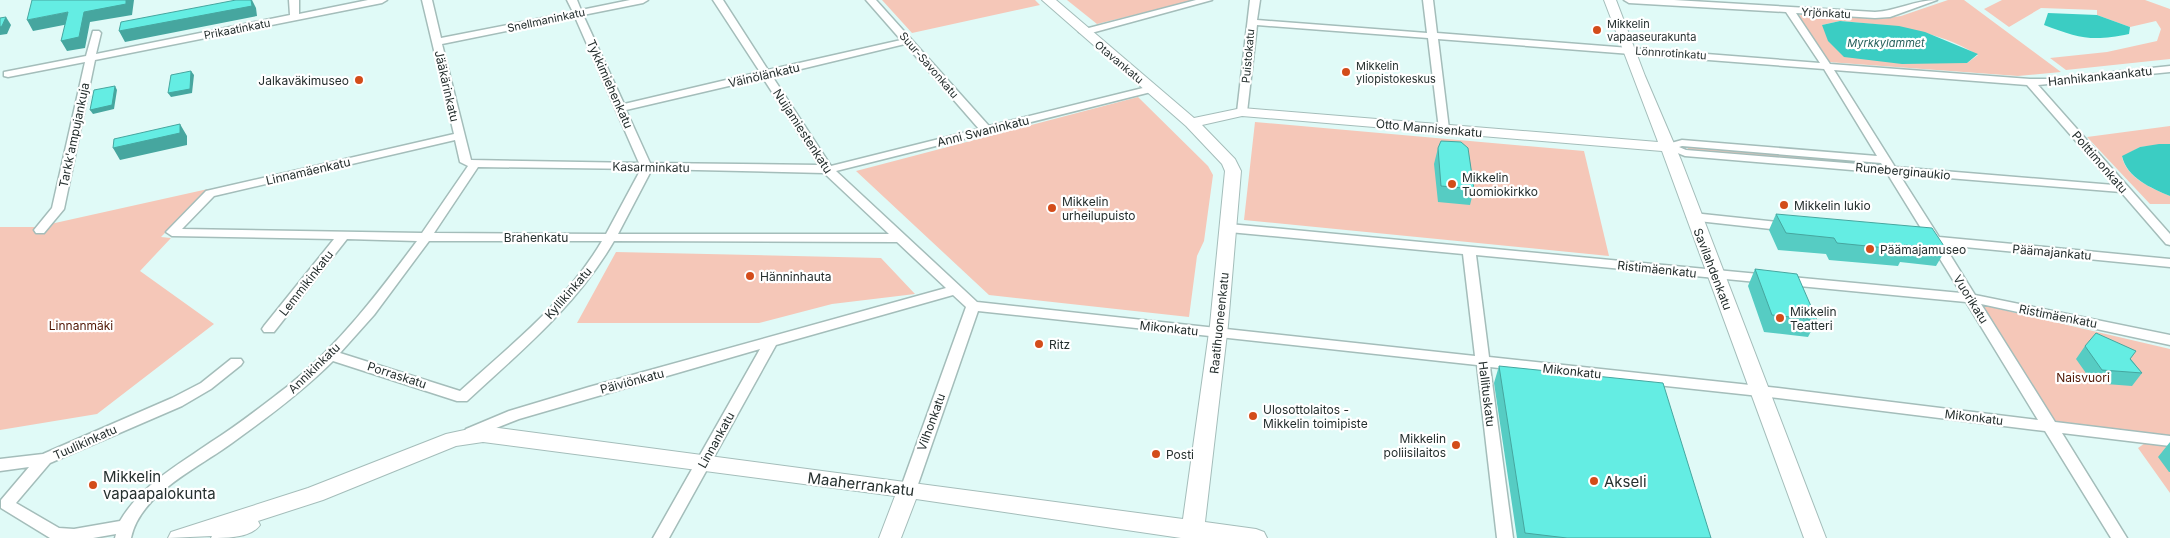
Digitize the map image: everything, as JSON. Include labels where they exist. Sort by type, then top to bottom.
[{"type":"main road","name":"Otavankatu","points":[[1048,0],[1145,91],[1191,123]]},
{"type":"main road","name":"Savilahdenkatu","points":[[1610,0],[1628,50],[1668,147],[1815,538]]},
{"type":"main road","name":"Otto Mannisenkatu","points":[[1191,123],[1242,112],[1668,147]]},
{"type":"main road","name":"Raatihuoneenkatu","points":[[1191,123],[1229,162],[1233,171],[1218,333],[1192,534]]},
{"type":"main road","name":"Maaherrankatu","points":[[465,436],[483,434],[908,490],[1192,534],[1256,538]]},
{"type":"main road","name":"Päiviönkatu","points":[[179,538],[315,494],[465,436]]},
{"type":"main road","name":"Vilhonkatu","points":[[890,538],[908,490]]},
{"type":"main road","name":"Päiviönkatu","points":[[222,538],[315,494]]},
{"type":"street","points":[[294,0],[295,17]]},
{"type":"street","name":"Prikaatinkatu","points":[[8,74],[382,0]]},
{"type":"street","name":"Jääkärinkatu","points":[[427,0],[466,162],[475,164]]},
{"type":"street","name":"Tykkimiehenkatu","points":[[572,0],[647,168]]},
{"type":"street","name":"Snellmaninkatu","points":[[437,42],[643,0]]},
{"type":"street","name":"Nuijamiestenkatu","points":[[718,0],[828,170],[973,306]]},
{"type":"street","name":"Suur-Savonkatu","points":[[871,0],[986,130]]},
{"type":"street","points":[[1084,32],[1207,0]]},
{"type":"street","name":"Puistokatu","points":[[1242,112],[1255,0]]},
{"type":"street","points":[[1428,0],[1444,129]]},
{"type":"street","name":"Yrjönkatu","points":[[1629,0],[1883,15],[1932,0]]},
{"type":"street","name":"Vuorikatu","points":[[1790,11],[1826,65],[2120,538]]},
{"type":"street","name":"Lönnrotinkatu","points":[[1251,22],[2030,82]]},
{"type":"street","name":"Tarkk'ampujankuja","points":[[40,230],[58,209],[96,33]]},
{"type":"street","name":"Väinölänkatu","points":[[620,108],[907,41]]},
{"type":"street","name":"Hanhikankaankatu","points":[[2030,82],[2048,82],[2170,69]]},
{"type":"street","name":"Polttimonkatu","points":[[2030,82],[2170,241]]},
{"type":"street","name":"Anni Swaninkatu","points":[[828,170],[1145,91]]},
{"type":"street","name":"Linnamäenkatu","points":[[172,232],[210,193],[459,136]]},
{"type":"street","name":"Runeberginaukio","points":[[1668,147],[1685,153],[1886,164],[1962,176],[2124,189]]},
{"type":"street","name":"Kasarminkatu","points":[[475,164],[647,168],[817,168],[828,170]]},
{"type":"street","name":"Annikinkatu","points":[[124,532],[137,506],[163,484],[295,388],[331,355],[378,299],[475,164]]},
{"type":"street","name":"Kyllikinkatu","points":[[462,396],[560,306],[585,276],[611,237],[647,168]]},
{"type":"street","points":[[1693,217],[1794,227]]},
{"type":"street","name":"Ristimäenkatu","points":[[1229,228],[1970,298],[2170,340]]},
{"type":"street","name":"Brahenkatu","points":[[172,232],[424,237],[901,238]]},
{"type":"street","name":"Lemmikinkatu","points":[[269,330],[344,236]]},
{"type":"street","name":"Päämajankatu","points":[[1934,240],[2170,263]]},
{"type":"street","name":"Hallituskatu","points":[[1469,250],[1505,538]]},
{"type":"street","name":"Päiviönkatu","points":[[465,436],[514,415],[955,290]]},
{"type":"street","name":"Mikonkatu","points":[[973,306],[1759,391],[2170,442]]},
{"type":"street","name":"Vilhonkatu","points":[[908,490],[973,306]]},
{"type":"street","name":"Linnankatu","points":[[661,538],[770,343]]},
{"type":"street","name":"Porraskatu","points":[[331,355],[462,396]]},
{"type":"street","name":"Tuulikinkatu","points":[[124,532],[74,535],[56,534],[6,504],[45,459],[177,402],[206,386],[236,362]]},
{"type":"street","points":[[0,465],[45,459]]},
{"type":"green space","points":[[882,0],[1035,0],[1040,5],[912,33]]},
{"type":"green space","points":[[1067,0],[1195,0],[1097,24]]},
{"type":"green space","points":[[1948,0],[1964,0],[2061,72],[2018,76],[1828,62],[1797,15],[1881,19],[1901,16]],"holes":[[[1840,21],[1894,27],[1929,34],[1962,46],[1978,55],[1967,63],[1822,25]]]},
{"type":"green space","points":[[2002,0],[2145,0],[2170,9],[2170,59],[2066,70],[2050,58],[2107,52],[2157,41],[2161,29],[2156,21],[2130,27],[2097,15],[2097,10],[2041,8],[2009,27],[1984,9]]},
{"type":"green space","name":"Mikkelin urheilupuisto","points":[[1138,97],[1208,166],[1213,175],[1204,241],[1197,256],[1189,317],[989,295],[856,171]]},
{"type":"green space","points":[[1255,122],[1584,151],[1609,256],[1244,220]]},
{"type":"green space","points":[[2170,126],[2170,144],[2140,147],[2122,157],[2129,171],[2134,176],[2148,186],[2170,196],[2170,204],[2150,204],[2087,137]]},
{"type":"green space","points":[[1686,144],[1882,160],[1887,168],[1689,152]]},
{"type":"green space","name":"Linnanmäki","points":[[208,189],[161,237],[171,238],[140,271],[214,324],[97,414],[0,430],[0,227],[37,227]]},
{"type":"green space","name":"Hänninhauta","points":[[616,252],[881,258],[915,294],[832,304],[759,323],[577,323]]},
{"type":"green space","name":"Naisvuori","points":[[1982,305],[2170,349],[2170,493],[2138,448],[2158,434],[2055,421]]},
{"type":"water","points":[[2048,13],[2097,15],[2130,27],[2129,34],[2105,38],[2076,36],[2044,25]]},
{"type":"water","name":"Myrkkylammet","points":[[1840,21],[1899,26],[1925,32],[1978,54],[1967,63],[1902,64],[1844,57],[1828,41],[1822,25]]},
{"type":"water","points":[[2170,144],[2170,196],[2148,186],[2134,176],[2125,164],[2122,156],[2140,147]]},
{"type":"building","points":[[32,0],[126,0],[126,4],[84,12],[79,37],[61,41],[68,12],[27,20]]},
{"type":"building","points":[[236,0],[251,0],[252,6],[119,31],[121,22]]},
{"type":"building","points":[[6,17],[2,26],[0,27],[0,18]]},
{"type":"building","points":[[191,71],[190,89],[168,93],[171,75]]},
{"type":"building","points":[[115,86],[112,105],[90,110],[94,90]]},
{"type":"building","points":[[180,124],[180,133],[113,148],[114,139]]},
{"type":"building","points":[[1441,141],[1461,142],[1468,148],[1474,189],[1441,186],[1438,148]]},
{"type":"building","points":[[1776,214],[1932,228],[1946,249],[1904,245],[1907,250],[1837,243],[1834,238],[1786,233]]},
{"type":"building","points":[[1755,269],[1797,274],[1817,320],[1772,315]]},
{"type":"building","points":[[2096,333],[2136,351],[2130,359],[2142,373],[2102,370],[2085,346]]},
{"type":"building","name":"Akseli","points":[[1499,366],[1663,383],[1711,538],[1567,538],[1525,533]]},
{"type":"place","name":"Mikkelin vapaaseurakunta","points":[[1597,30]]},
{"type":"place","name":"Mikkelin yliopistokeskus","points":[[1346,72]]},
{"type":"place","name":"Jalkaväkimuseo","points":[[359,80]]},
{"type":"place","name":"Mikkelin Tuomiokirkko","points":[[1452,184]]},
{"type":"place","name":"Mikkelin lukio","points":[[1784,205]]},
{"type":"place","name":"Mikkelin urheilupuisto","points":[[1052,208]]},
{"type":"place","name":"Päämajamuseo","points":[[1870,249]]},
{"type":"place","name":"Hänninhauta","points":[[750,276]]},
{"type":"place","name":"Mikkelin Teatteri","points":[[1780,318]]},
{"type":"place","name":"Ritz","points":[[1039,344]]},
{"type":"place","name":"Ulosottolaitos - Mikkelin toimipiste","points":[[1253,416]]},
{"type":"place","name":"Mikkelin poliisilaitos","points":[[1456,445]]},
{"type":"place","name":"Posti","points":[[1156,454]]},
{"type":"place","name":"Akseli","points":[[1594,481]]},
{"type":"place","name":"Mikkelin vapaapalokunta","points":[[93,485]]}]
